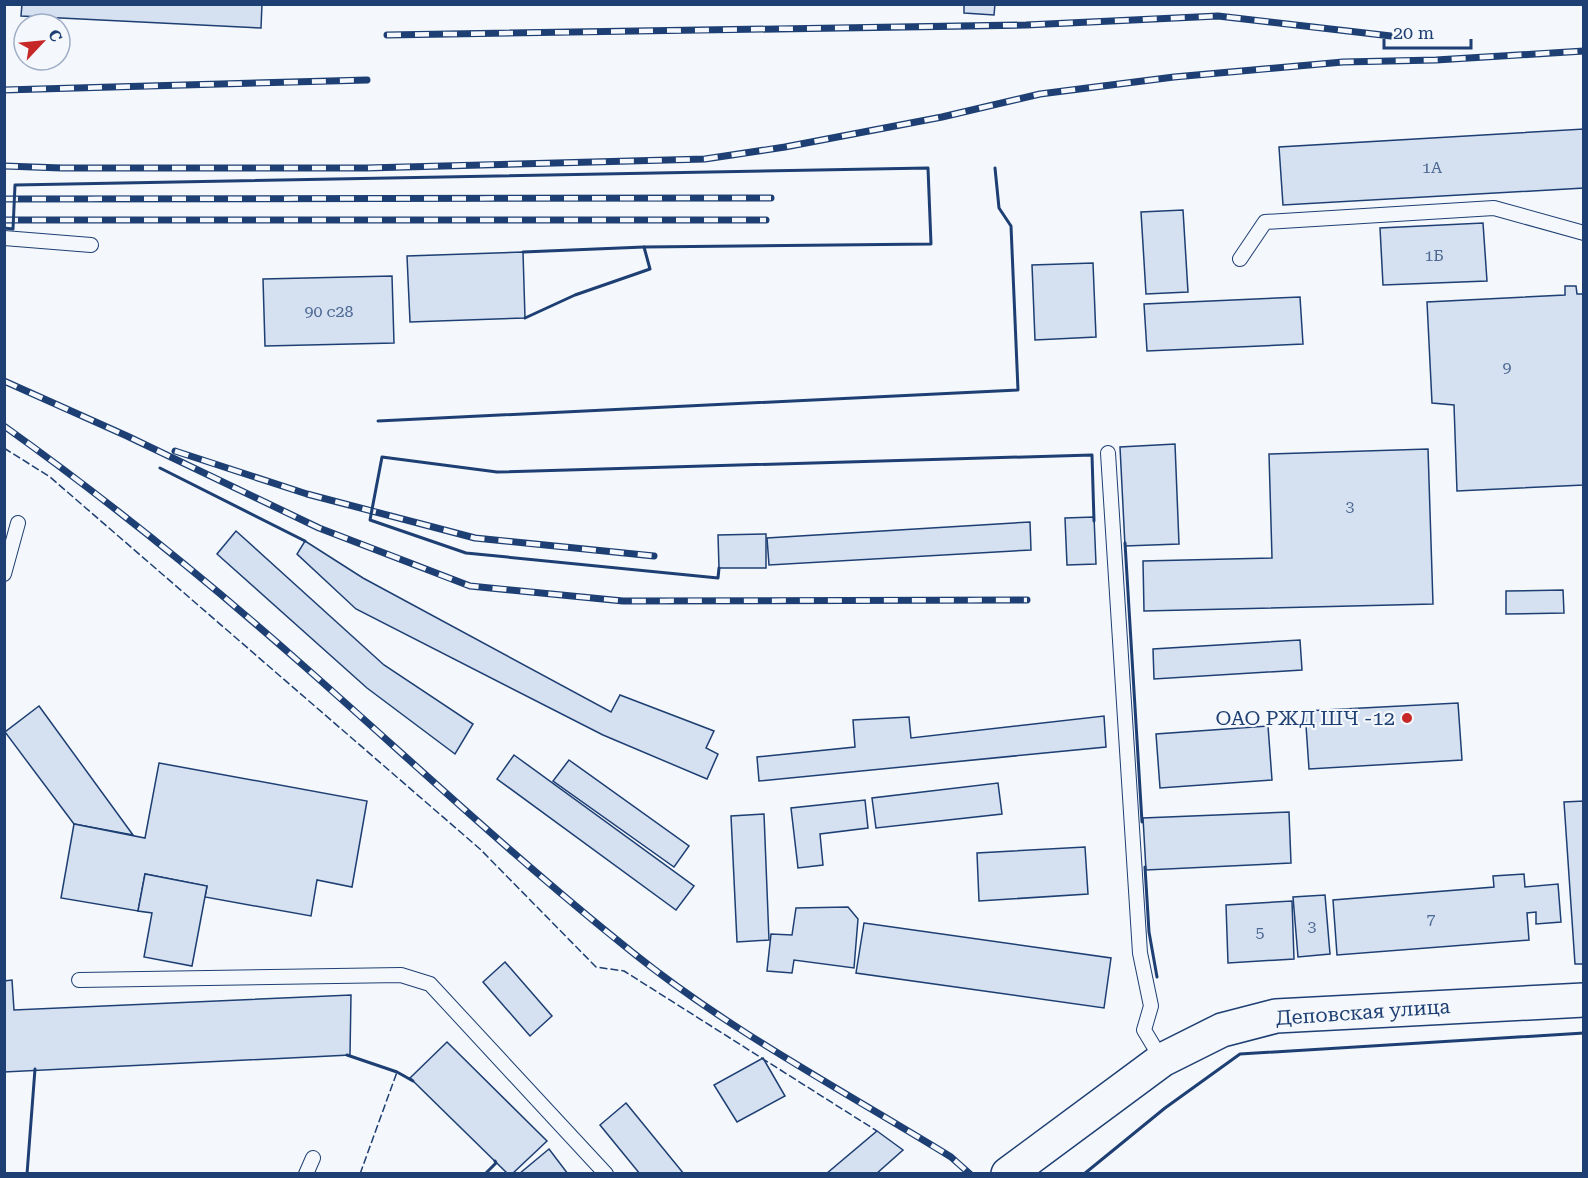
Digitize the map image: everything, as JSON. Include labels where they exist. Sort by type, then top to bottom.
[{"type":"street","name":"Деповская улица","points":[[1008,1173],[1162,1060],[1222,1030],[1276,1016],[1584,1000]]},
{"type":"lane","points":[[1240,259],[1265,222],[1494,208],[1584,233]]},
{"type":"lane","points":[[4,238],[91,245]]},
{"type":"lane","points":[[1108,453],[1140,953],[1151,1006],[1144,1030],[1162,1060]]},
{"type":"lane","points":[[4,574],[18,523]]},
{"type":"lane","points":[[79,980],[401,975],[430,984],[606,1173]]},
{"type":"lane","points":[[306,1173],[313,1158]]},
{"type":"building","points":[[22,4],[262,4],[261,28],[72,19],[72,12],[21,12]]},
{"type":"building","points":[[964,4],[995,4],[994,15],[964,13]]},
{"type":"building","points":[[1584,129],[1584,188],[1283,205],[1279,147]]},
{"type":"building","points":[[1183,210],[1188,292],[1146,294],[1141,212]]},
{"type":"building","points":[[1483,223],[1487,281],[1383,285],[1380,228]]},
{"type":"building","points":[[523,252],[525,318],[410,322],[407,256]]},
{"type":"building","points":[[1093,263],[1096,337],[1035,340],[1032,265]]},
{"type":"building","points":[[392,276],[394,343],[265,346],[263,279]]},
{"type":"building","points":[[1565,286],[1576,286],[1577,294],[1584,294],[1584,485],[1457,491],[1454,405],[1432,403],[1427,302],[1565,295]]},
{"type":"building","points":[[1300,297],[1303,344],[1147,351],[1144,304]]},
{"type":"building","points":[[1175,444],[1179,544],[1125,546],[1120,447]]},
{"type":"building","points":[[1428,449],[1433,604],[1144,611],[1143,561],[1272,558],[1269,454]]},
{"type":"building","points":[[1094,517],[1096,564],[1067,565],[1065,518]]},
{"type":"building","points":[[1030,522],[1031,550],[769,565],[767,538]]},
{"type":"building","points":[[236,531],[384,665],[473,724],[455,754],[367,688],[217,554]]},
{"type":"building","points":[[766,534],[766,568],[719,568],[718,535]]},
{"type":"building","points":[[305,541],[363,578],[611,712],[620,695],[714,731],[706,748],[718,754],[707,779],[603,735],[356,609],[297,554]]},
{"type":"building","points":[[1563,590],[1564,613],[1506,614],[1506,591]]},
{"type":"building","points":[[1300,640],[1302,670],[1154,679],[1153,649]]},
{"type":"building","points":[[1458,703],[1462,760],[1309,769],[1305,711]]},
{"type":"building","points":[[39,706],[133,835],[74,824],[5,732]]},
{"type":"building","points":[[1104,716],[1106,747],[759,781],[757,757],[855,747],[853,720],[909,717],[911,738]]},
{"type":"building","points":[[1268,726],[1272,780],[1160,788],[1156,734]]},
{"type":"building","points":[[514,755],[694,886],[676,910],[497,779]]},
{"type":"building","points":[[569,760],[689,846],[674,867],[553,781]]},
{"type":"building","points":[[159,763],[367,801],[352,887],[317,880],[311,916],[205,897],[207,886],[145,874],[138,911],[61,898],[74,824],[145,838]]},
{"type":"building","points":[[998,783],[1002,814],[876,828],[872,798]]},
{"type":"building","points":[[865,800],[868,828],[820,834],[823,865],[798,868],[791,808]]},
{"type":"building","points":[[1584,801],[1584,964],[1575,964],[1564,802]]},
{"type":"building","points":[[1289,812],[1291,863],[1146,870],[1143,818]]},
{"type":"building","points":[[764,814],[769,940],[737,942],[731,816]]},
{"type":"building","points":[[1085,847],[1088,894],[979,901],[977,853]]},
{"type":"building","points":[[145,874],[207,886],[192,966],[144,957],[152,913],[138,911]]},
{"type":"building","points":[[1524,874],[1525,887],[1558,884],[1561,922],[1536,924],[1536,912],[1527,913],[1529,940],[1337,955],[1333,900],[1494,887],[1493,876]]},
{"type":"building","points":[[1325,895],[1330,954],[1298,957],[1293,897]]},
{"type":"building","points":[[1292,901],[1294,959],[1228,963],[1226,905]]},
{"type":"building","points":[[848,907],[858,919],[854,968],[794,960],[792,973],[767,971],[771,934],[792,935],[796,908]]},
{"type":"building","points":[[864,923],[1111,958],[1104,1008],[856,973]]},
{"type":"building","points":[[505,962],[552,1016],[530,1036],[483,982]]},
{"type":"building","points":[[12,980],[14,1010],[351,995],[350,1055],[4,1072],[4,981]]},
{"type":"building","points":[[447,1042],[547,1141],[512,1174],[508,1174],[410,1078]]},
{"type":"building","points":[[763,1058],[785,1096],[737,1122],[714,1085]]},
{"type":"building","points":[[626,1103],[684,1174],[640,1174],[600,1125]]},
{"type":"building","points":[[877,1131],[903,1150],[876,1174],[826,1174]]},
{"type":"building","points":[[549,1149],[568,1174],[519,1174]]},
{"type":"railway","points":[[387,35],[1026,25],[1218,16],[1391,36]]},
{"type":"railway","points":[[4,166],[367,168],[705,159],[785,147],[942,117],[1040,94],[1174,77],[1343,62],[1436,60],[1584,51]]},
{"type":"railway","points":[[4,90],[367,80]]},
{"type":"railway","points":[[4,199],[771,198]]},
{"type":"railway","points":[[4,220],[766,220]]},
{"type":"railway","points":[[4,381],[127,436],[319,528],[470,586],[623,601],[1027,600]]},
{"type":"railway","points":[[4,426],[120,513],[232,604],[508,848],[669,981],[788,1059],[951,1157],[970,1174]]},
{"type":"railway","points":[[175,451],[307,494],[475,538],[654,556]]},
{"type":"fence","points":[[4,448],[50,477],[480,849],[596,967],[624,971],[877,1131]]},
{"type":"fence","points":[[360,1174],[397,1072],[413,1080]]},
{"type":"fence","points":[[485,1174],[496,1163],[494,1160]]},
{"type":"wall","points":[[4,228],[13,229],[15,185],[928,168],[931,244],[644,247],[523,252]]},
{"type":"wall","points":[[378,421],[1018,390],[1011,226],[999,208],[995,168]]},
{"type":"wall","points":[[525,318],[575,295],[650,269],[644,247]]},
{"type":"wall","points":[[719,568],[718,578],[466,553],[370,520],[382,457],[497,472],[1092,455],[1094,521]]},
{"type":"wall","points":[[160,468],[305,541]]},
{"type":"wall","points":[[1125,543],[1142,822]]},
{"type":"wall","points":[[1145,867],[1149,932],[1157,977]]},
{"type":"wall","points":[[1084,1174],[1165,1108],[1240,1054],[1584,1033]]},
{"type":"wall","points":[[347,1055],[397,1072],[413,1081]]},
{"type":"wall","points":[[27,1174],[35,1069]]},
{"type":"wall","points":[[485,1174],[496,1163],[495,1161]]},
{"type":"place","name":"ОАО РЖД ШЧ -12","points":[[1407,718]]}]
